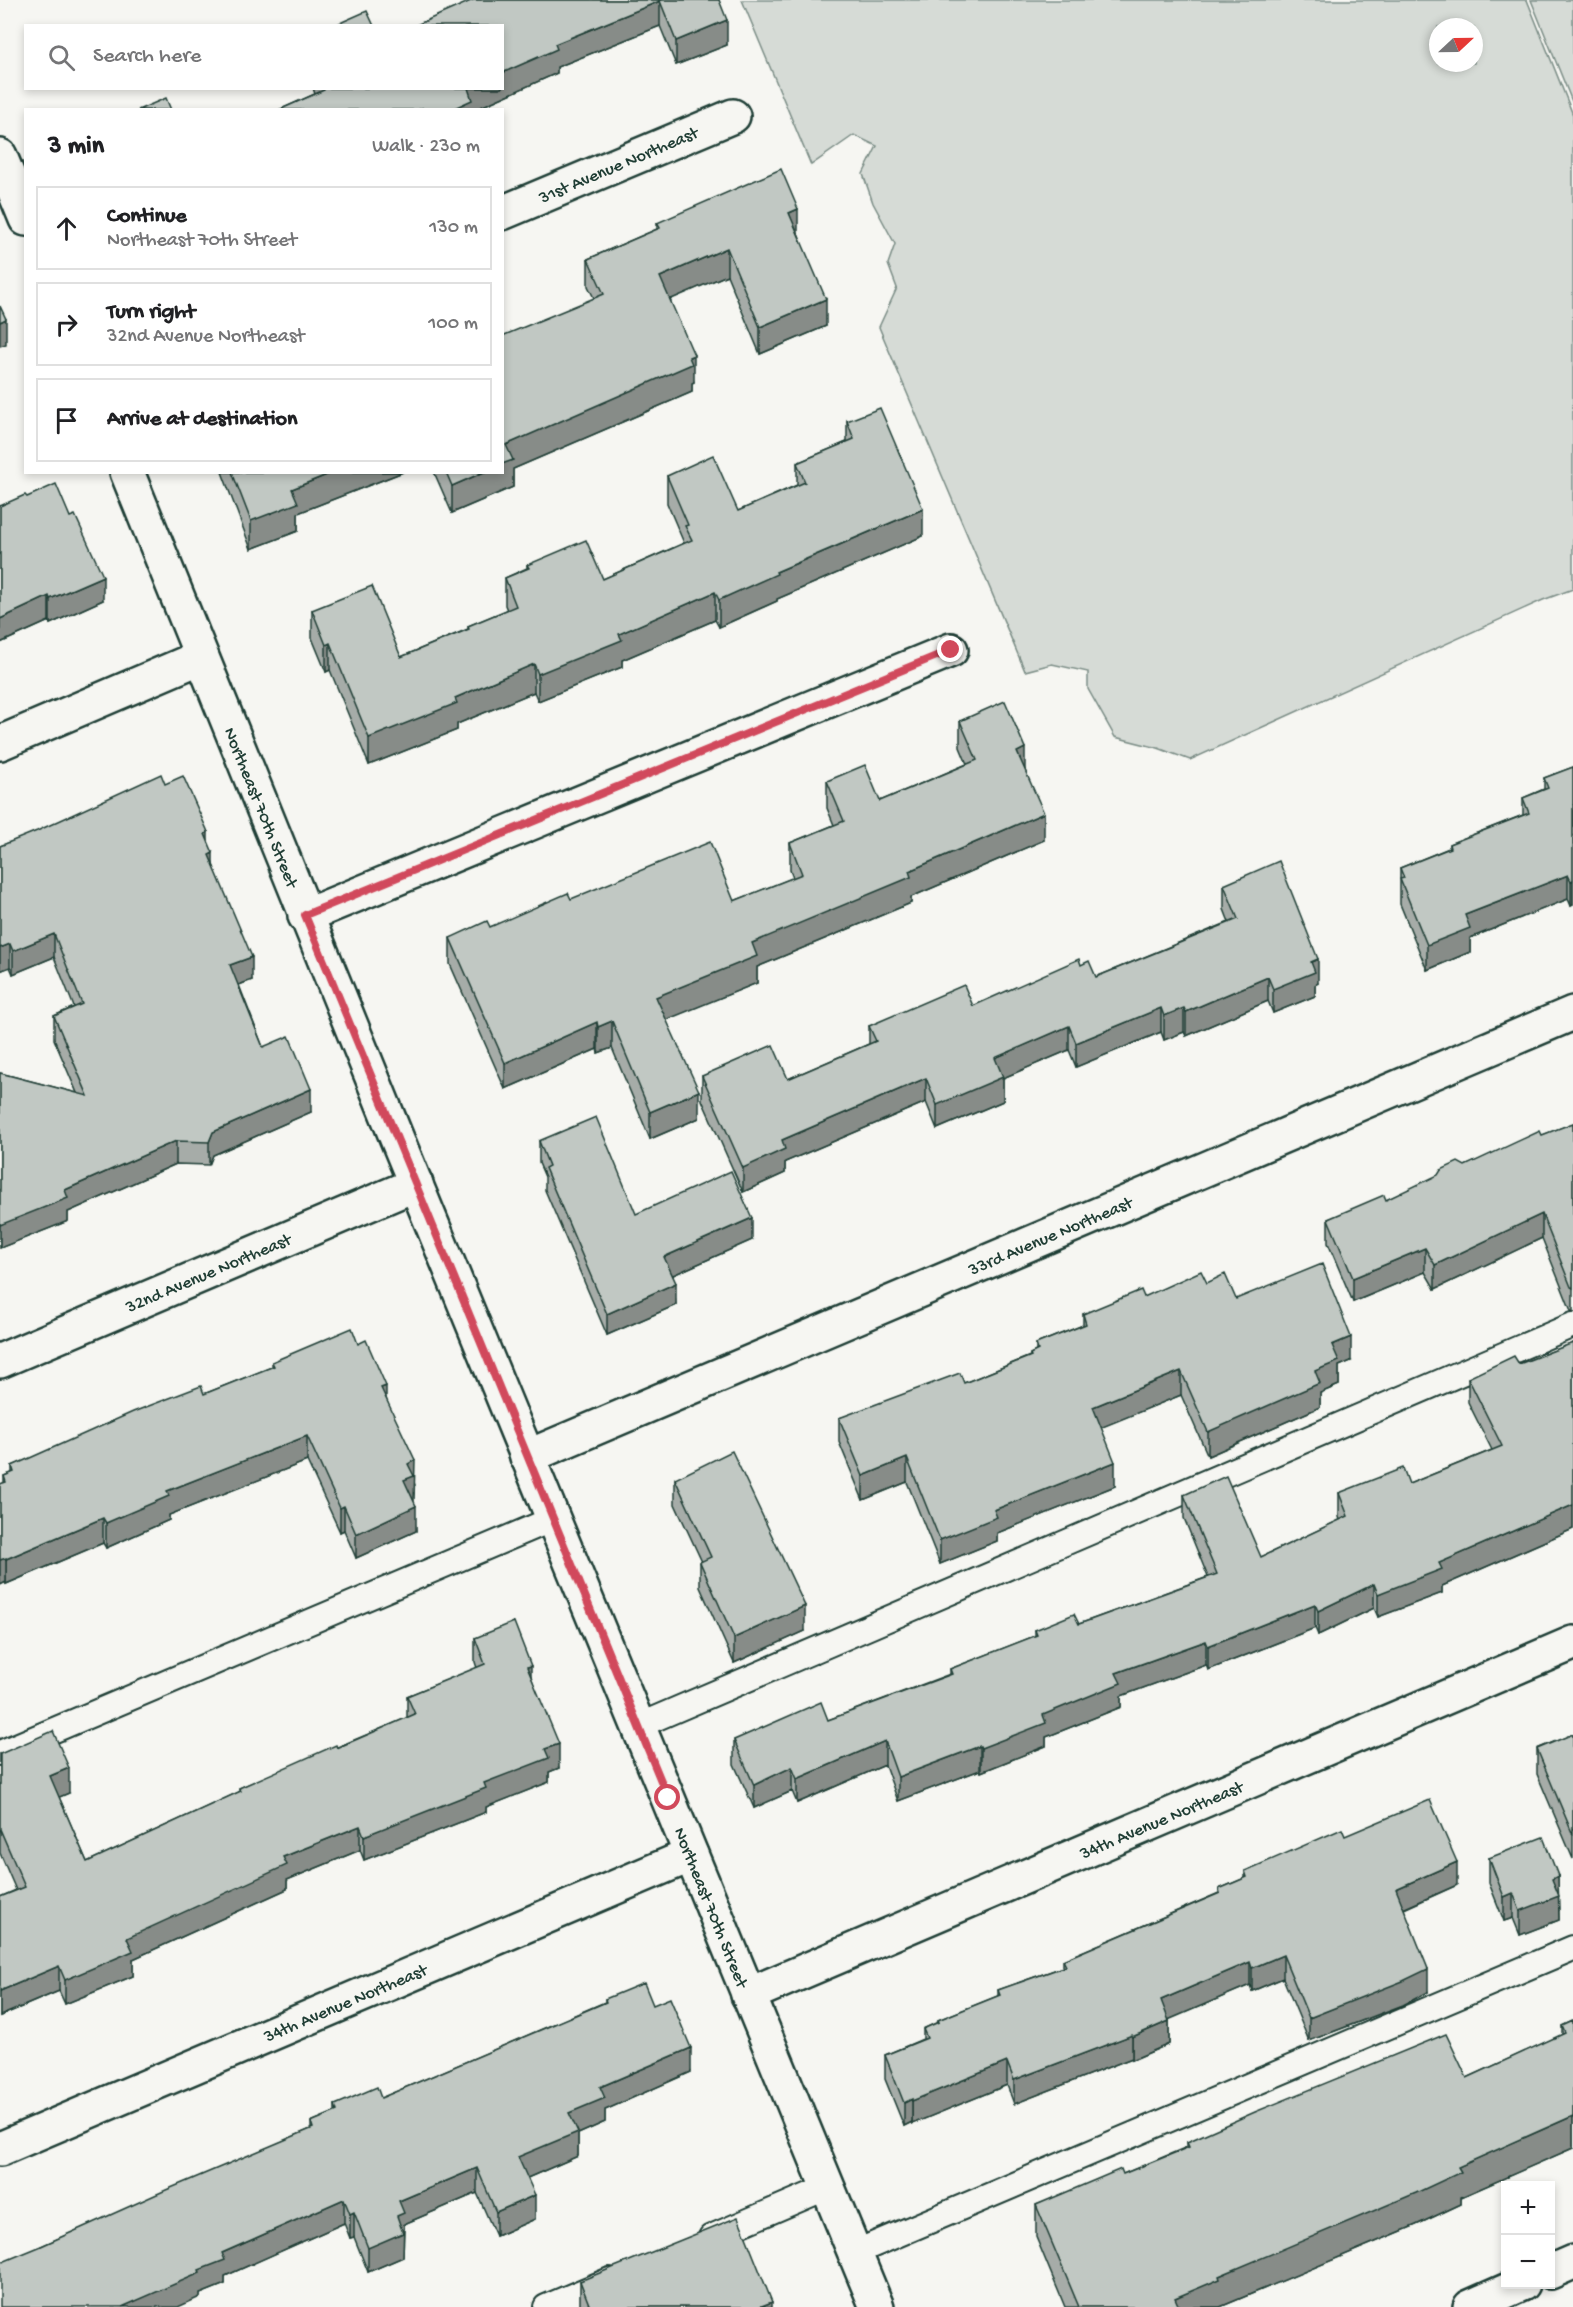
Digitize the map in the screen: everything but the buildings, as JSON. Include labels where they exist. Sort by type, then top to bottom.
[{"type":"street","name":"31st Avenue Northeast","points":[[504,212],[733,116]]},
{"type":"street","points":[[0,156],[24,214]]},
{"type":"street","name":"Northeast 70th Street","points":[[128,474],[305,915],[877,2307]]},
{"type":"street","points":[[305,915],[951,650]]},
{"type":"street","points":[[0,743],[201,657]]},
{"type":"street","name":"33rd Avenue Northeast","points":[[528,1457],[1573,1013]]},
{"type":"street","name":"32nd Avenue Northeast","points":[[0,1361],[416,1184]]},
{"type":"street","name":"34th Avenue Northeast","points":[[748,1995],[1573,1643]]},
{"type":"street","name":"34th Avenue Northeast","points":[[0,2149],[691,1855]]},
{"type":"street","points":[[1555,2270],[1573,2262]]},
{"type":"street","points":[[1470,2307],[1511,2289]]},
{"type":"lane","points":[[638,1726],[1573,1325]]},
{"type":"lane","points":[[0,1753],[553,1519]]},
{"type":"lane","points":[[854,2253],[1573,1948]]},
{"type":"lane","points":[[687,2247],[828,2187]]},
{"type":"lane","points":[[546,2307],[633,2270]]},
{"type":"shaded area","points":[[742,0],[1527,0],[1573,115],[1573,589],[1543,600],[1190,760],[1158,748],[1115,737],[1088,689],[1088,672],[1052,664],[1025,671],[879,327],[897,288],[888,264],[895,244],[873,203],[863,174],[877,146],[854,135],[811,165]]},
{"type":"shaded area","points":[[1531,0],[1573,0],[1573,104]]},
{"type":"route","points":[[668,1798],[305,915],[951,650]]}]
